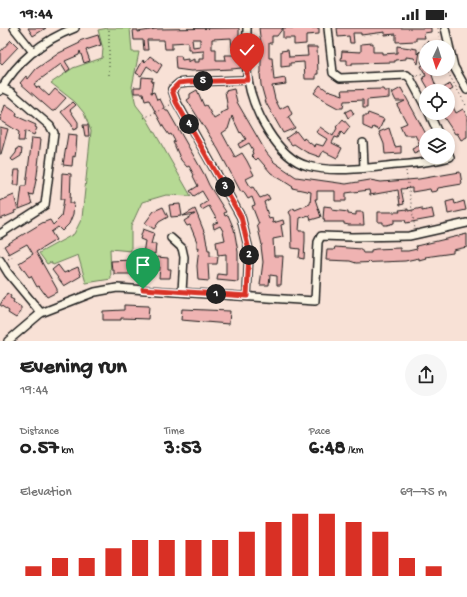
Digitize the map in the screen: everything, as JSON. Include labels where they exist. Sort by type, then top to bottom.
[{"type":"street","points":[[14,28],[33,52]]},
{"type":"street","points":[[0,234],[45,205],[54,134],[50,126],[11,92],[1,88],[15,69],[33,52],[75,28]]},
{"type":"street","points":[[247,28],[248,80],[262,119],[277,145],[292,160],[319,168],[364,168],[419,163]]},
{"type":"street","points":[[328,28],[333,73],[335,76],[340,78],[401,74],[410,78],[419,95]]},
{"type":"street","points":[[445,28],[454,67],[467,90]]},
{"type":"street","points":[[247,296],[249,250],[241,217],[176,102],[172,90],[179,83],[248,80]]},
{"type":"street","points":[[363,143],[364,168]]},
{"type":"street","points":[[8,341],[41,313],[95,292],[116,288],[315,301],[318,242],[321,236],[393,237],[416,234],[467,222]]},
{"type":"street","points":[[171,238],[182,248],[184,257],[182,292]]},
{"type":"street","points":[[0,260],[8,273],[41,313]]},
{"type":"path","points":[[109,74],[110,28]]},
{"type":"path","points":[[438,28],[440,40]]},
{"type":"path","points":[[410,78],[419,75]]},
{"type":"path","points":[[450,76],[467,107]]},
{"type":"path","points":[[144,118],[176,102]]},
{"type":"path","points":[[405,164],[416,234]]},
{"type":"path","points":[[8,259],[12,257]]},
{"type":"green space","points":[[108,28],[130,28],[132,52],[139,52],[132,87],[136,105],[147,119],[191,196],[166,195],[142,202],[131,226],[131,251],[110,249],[111,279],[86,283],[78,255],[53,265],[51,262],[47,264],[39,253],[74,234],[82,218],[91,131],[84,113],[75,102],[51,83],[73,68],[102,58],[103,49],[98,30]]},
{"type":"building","points":[[28,28],[46,28],[33,36]]},
{"type":"building","points":[[239,28],[239,38],[236,38],[236,47],[232,47],[231,38],[212,39],[212,49],[216,49],[216,60],[226,60],[225,55],[235,55],[235,57],[241,59],[241,68],[191,71],[176,69],[175,56],[181,56],[182,60],[188,59],[188,62],[194,59],[194,62],[199,62],[199,59],[204,59],[204,51],[191,52],[191,49],[188,49],[188,42],[172,43],[172,49],[165,49],[164,40],[147,40],[148,50],[144,50],[143,40],[134,40],[133,30],[138,30],[138,32],[156,29]],"holes":[[[192,39],[200,39],[200,46],[193,47]]]},
{"type":"building","points":[[259,28],[283,28],[277,36],[272,36],[272,43],[269,43],[269,58],[272,58],[274,80],[285,78],[286,84],[272,86],[275,99],[280,109],[288,105],[292,114],[288,117],[295,128],[283,133],[266,103],[261,85],[261,45]]},
{"type":"building","points":[[283,28],[319,28],[319,34],[306,35],[306,44],[294,45],[294,38],[283,38]]},
{"type":"building","points":[[337,28],[431,28],[431,32],[424,33],[425,38],[416,38],[416,41],[396,42],[396,34],[385,35],[385,32],[361,35],[361,33],[353,33],[354,43],[350,43],[349,36],[338,37]]},
{"type":"building","points":[[98,35],[101,45],[86,50],[90,61],[84,63],[80,51],[79,55],[65,61],[70,69],[66,72],[61,64],[34,84],[37,88],[39,87],[49,96],[55,89],[66,98],[54,111],[52,111],[20,83],[26,76],[28,79],[36,69],[59,53],[80,43],[79,41]]},
{"type":"building","points":[[11,40],[18,47],[2,64],[0,62],[0,52]]},
{"type":"building","points":[[373,43],[373,52],[382,52],[382,54],[397,53],[397,46],[417,49],[417,54],[419,52],[418,64],[414,58],[406,57],[406,59],[395,60],[395,62],[352,63],[352,65],[347,65],[347,60],[341,60],[342,51],[361,52],[361,44]]},
{"type":"building","points":[[307,47],[317,47],[318,74],[316,74],[316,79],[305,79],[304,62],[290,63],[290,66],[281,67],[281,51],[288,50],[289,57],[308,56]]},
{"type":"building","points":[[150,56],[162,65],[157,73],[147,66],[141,76],[136,73],[143,60],[145,62]]},
{"type":"building","points":[[432,76],[435,84],[426,84],[423,77]]},
{"type":"building","points":[[142,77],[153,78],[151,81],[153,81],[151,93],[154,92],[157,100],[160,99],[166,111],[168,111],[209,185],[226,212],[224,213],[225,216],[228,215],[234,229],[238,252],[238,282],[217,280],[218,274],[226,275],[226,254],[218,255],[216,242],[225,240],[223,231],[220,226],[214,229],[213,224],[218,222],[209,206],[202,210],[200,206],[208,201],[202,191],[194,196],[190,191],[198,186],[189,166],[187,167],[181,160],[173,142],[175,141],[171,134],[169,135],[164,128],[149,100],[145,101],[143,93],[134,93],[134,87],[141,87]]},
{"type":"building","points":[[320,85],[328,91],[343,95],[342,90],[383,89],[384,91],[389,91],[389,98],[367,100],[367,108],[363,108],[363,100],[344,101],[343,108],[338,108],[314,93]]},
{"type":"building","points":[[401,88],[423,128],[419,128],[419,143],[415,135],[404,135],[400,126],[407,123],[397,105],[405,101],[396,101],[392,93]]},
{"type":"building","points":[[234,89],[237,102],[266,152],[274,162],[296,177],[346,184],[370,180],[381,182],[419,179],[460,172],[462,184],[438,188],[437,191],[431,192],[430,189],[412,192],[412,188],[401,189],[404,204],[400,205],[398,190],[370,195],[369,190],[346,193],[346,201],[335,201],[335,191],[317,191],[317,199],[315,199],[321,217],[311,220],[309,215],[300,218],[299,231],[305,231],[305,241],[304,259],[299,258],[300,249],[292,248],[291,216],[289,212],[294,208],[295,210],[310,204],[311,192],[292,188],[293,187],[271,173],[258,158],[256,160],[251,155],[253,154],[253,150],[249,143],[240,148],[238,144],[246,139],[241,132],[240,133],[232,116],[228,129],[222,133],[235,157],[242,153],[247,161],[254,175],[246,179],[251,188],[253,187],[260,198],[268,195],[270,199],[264,202],[269,219],[272,218],[273,223],[283,220],[284,224],[281,225],[283,237],[273,239],[274,256],[283,256],[281,285],[277,285],[277,276],[270,275],[269,285],[260,285],[263,262],[262,245],[257,224],[259,224],[252,206],[255,205],[252,197],[248,199],[243,191],[241,192],[218,149],[187,100],[190,98],[190,94],[197,90],[204,106],[206,105],[214,119],[221,115],[220,113],[228,110],[225,91]]},
{"type":"building","points":[[73,102],[76,105],[70,110],[78,122],[78,128],[73,130],[72,125],[61,112]]},
{"type":"building","points":[[5,105],[17,113],[16,116],[36,125],[35,127],[37,128],[34,135],[25,131],[24,141],[18,141],[19,132],[0,120]]},
{"type":"building","points":[[351,109],[354,114],[348,118],[345,112]]},
{"type":"building","points":[[463,109],[467,116],[467,137],[461,140],[457,133],[455,134],[455,128],[451,128],[446,120],[455,120],[455,111],[456,113]]},
{"type":"building","points":[[368,113],[384,119],[379,130],[373,127],[372,130],[363,126],[363,116],[367,116]]},
{"type":"building","points":[[343,119],[350,127],[344,135],[341,132],[338,138],[335,137],[332,143],[342,148],[337,158],[323,151],[320,157],[306,152],[294,144],[292,145],[286,138],[296,131],[303,140],[304,138],[315,147],[316,144],[323,146],[327,139],[316,132],[320,127],[333,136],[337,128],[336,127]]},
{"type":"building","points":[[83,125],[88,125],[89,136],[85,136]]},
{"type":"building","points":[[0,127],[8,129],[1,154],[0,154]]},
{"type":"building","points":[[389,128],[395,147],[401,146],[401,153],[385,154],[384,144],[379,132]]},
{"type":"building","points":[[68,134],[77,135],[75,157],[73,156],[72,166],[63,165]]},
{"type":"building","points":[[32,138],[41,139],[33,195],[29,194],[32,204],[19,209],[22,186],[26,186]]},
{"type":"building","points":[[419,146],[419,151],[414,153],[412,149]]},
{"type":"building","points":[[17,148],[22,149],[21,156],[13,161],[11,159],[16,153]]},
{"type":"building","points":[[15,170],[20,170],[19,185],[13,185]]},
{"type":"building","points":[[62,173],[71,174],[70,203],[74,203],[73,214],[69,224],[62,231],[58,227],[51,232],[56,240],[36,252],[57,289],[57,292],[47,297],[39,286],[37,287],[31,276],[29,277],[19,263],[33,254],[27,244],[9,254],[4,246],[42,223],[50,220],[53,225],[61,217],[64,199],[61,199]]},
{"type":"building","points":[[14,195],[18,210],[14,211],[15,213],[0,219],[0,201]]},
{"type":"building","points":[[454,200],[455,204],[464,201],[466,210],[448,214],[446,202]]},
{"type":"building","points":[[180,204],[182,216],[171,217],[169,205]]},
{"type":"building","points":[[324,206],[332,207],[332,210],[348,212],[348,214],[356,215],[356,212],[363,212],[364,225],[349,225],[344,224],[344,222],[324,222]]},
{"type":"building","points":[[163,207],[168,217],[159,222],[154,229],[145,223],[154,211]]},
{"type":"building","points":[[422,208],[422,211],[432,209],[434,218],[406,223],[405,220],[394,220],[394,223],[387,225],[383,225],[383,222],[378,222],[378,212],[400,212],[399,210],[408,209],[408,211]]},
{"type":"building","points":[[195,209],[205,234],[208,250],[210,250],[210,256],[218,257],[217,264],[208,264],[209,281],[198,280],[197,266],[199,247],[197,248],[197,242],[190,225],[187,226],[184,221],[195,214],[183,216]]},
{"type":"building","points":[[143,229],[154,233],[151,244],[156,244],[155,254],[149,253],[149,260],[142,260],[145,241],[140,239]]},
{"type":"building","points":[[467,234],[467,247],[453,250],[453,253],[425,257],[426,258],[419,260],[419,258],[405,261],[356,263],[350,261],[326,260],[327,250],[334,250],[335,247],[361,249],[363,253],[371,253],[371,250],[376,249],[400,248],[400,251],[408,251],[417,249],[416,246]]},
{"type":"building","points":[[157,257],[168,258],[168,269],[171,269],[170,278],[159,278],[160,267],[156,266]]},
{"type":"building","points":[[132,260],[132,262],[143,262],[143,270],[154,271],[154,274],[151,274],[151,276],[145,276],[145,274],[114,274],[111,261]]},
{"type":"building","points":[[58,265],[64,273],[78,267],[81,276],[64,286],[52,270]]},
{"type":"building","points":[[7,293],[11,296],[10,298],[14,300],[13,302],[21,307],[21,312],[16,318],[0,305]]},
{"type":"building","points":[[124,305],[149,306],[148,319],[121,318],[121,320],[103,320],[103,311],[124,310]]},
{"type":"building","points":[[182,309],[230,311],[229,324],[181,320]]},
{"type":"route","points":[[143,289],[247,296],[249,250],[244,224],[235,204],[172,93],[173,87],[179,83],[248,80],[247,74]]}]
